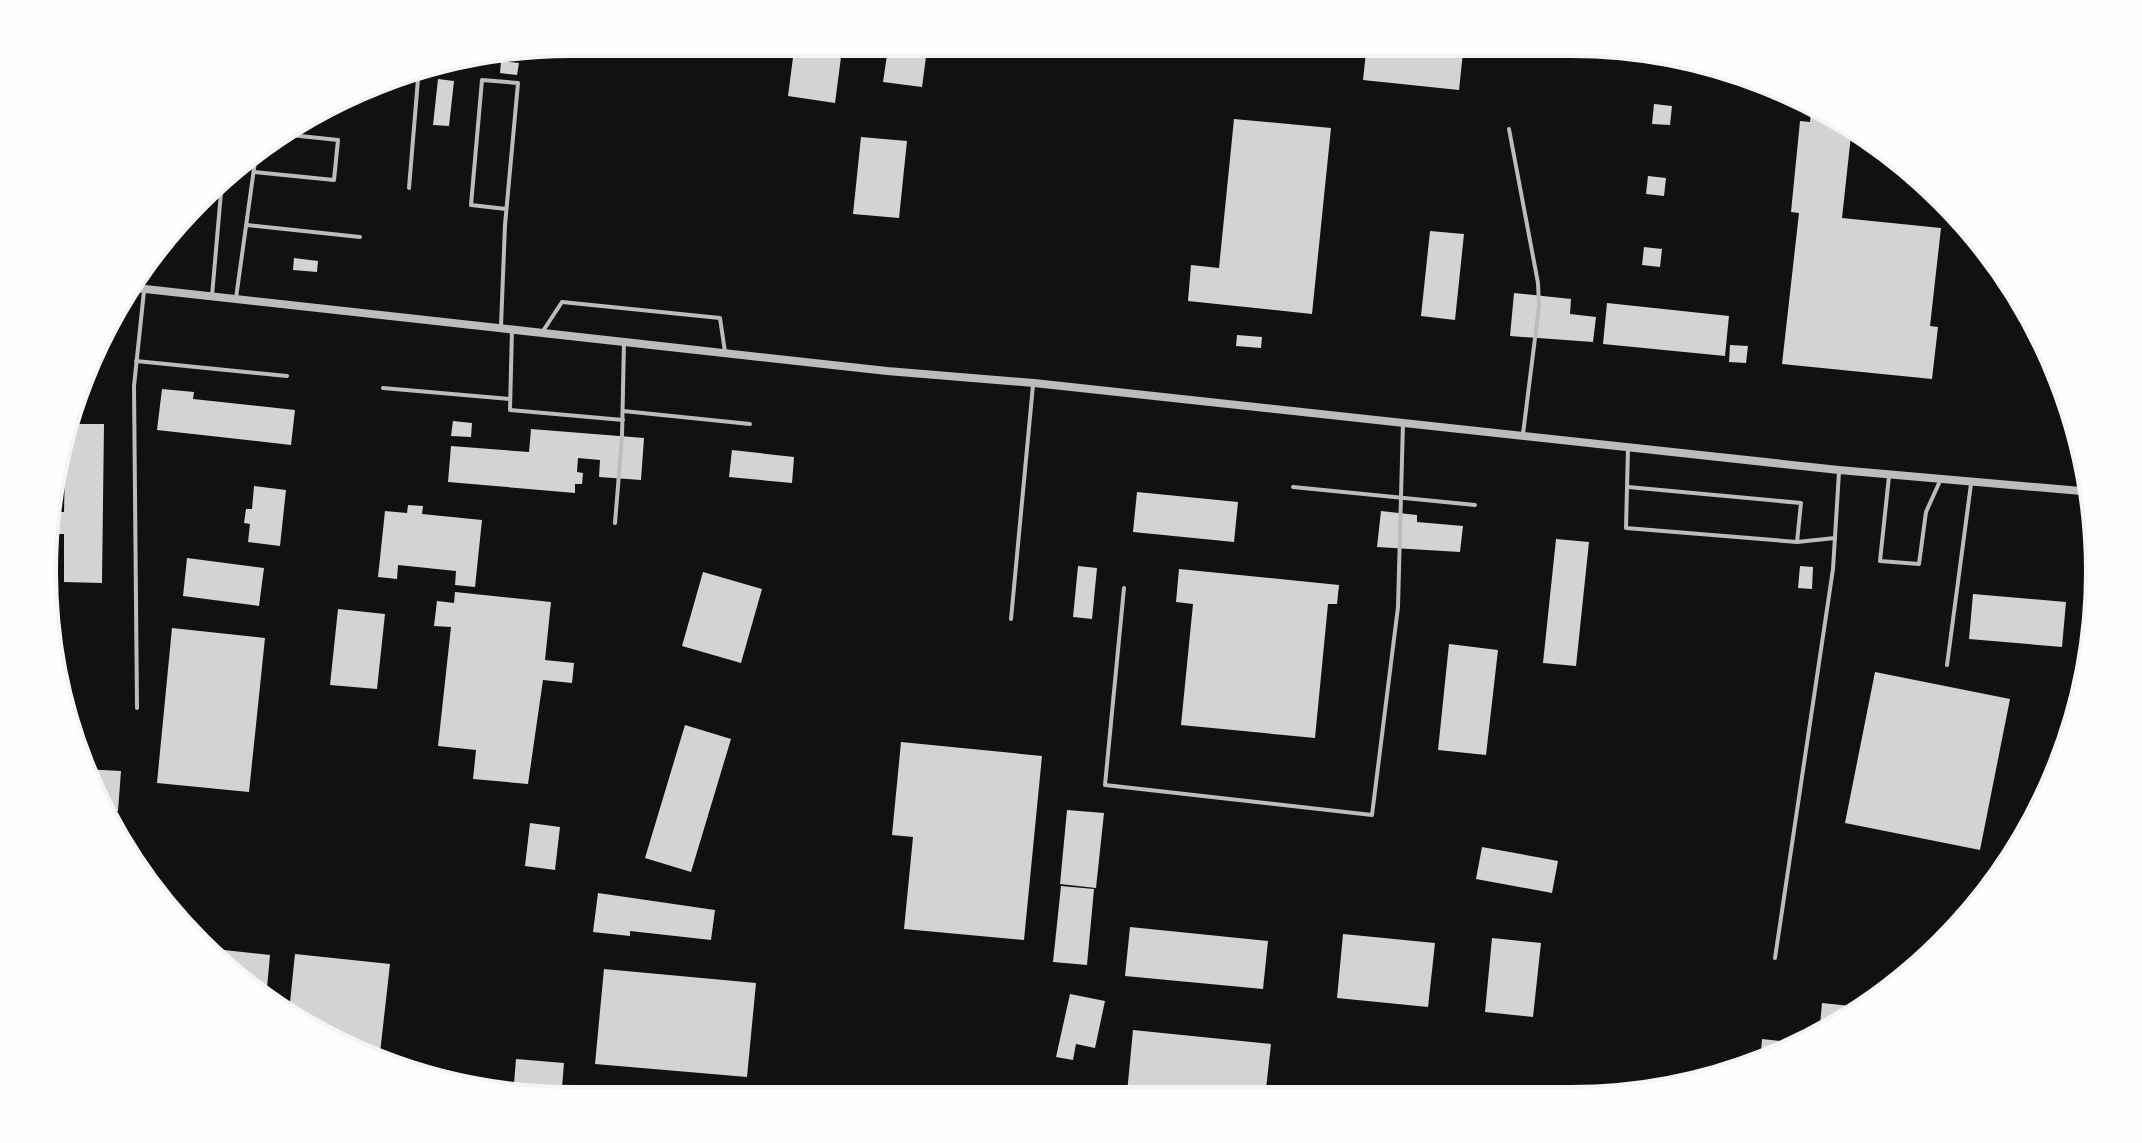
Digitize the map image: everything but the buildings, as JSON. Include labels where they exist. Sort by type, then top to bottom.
[{"type":"street","points":[[141,289],[1522,437],[1839,470],[2080,491]]},
{"type":"lane","points":[[409,188],[418,80]]},
{"type":"lane","points":[[501,326],[506,209],[518,83],[482,80],[471,205],[506,209]]},
{"type":"lane","points":[[1509,129],[1538,283],[1539,306],[1522,437]]},
{"type":"lane","points":[[254,172],[334,180],[338,140],[297,136]]},
{"type":"lane","points":[[236,298],[255,166]]},
{"type":"lane","points":[[212,296],[221,194]]},
{"type":"lane","points":[[247,225],[360,237]]},
{"type":"lane","points":[[137,708],[136,361],[144,289]]},
{"type":"lane","points":[[543,331],[562,302],[720,318],[725,352]]},
{"type":"lane","points":[[512,328],[510,410],[623,420]]},
{"type":"lane","points":[[615,523],[623,420],[624,342]]},
{"type":"lane","points":[[136,361],[287,376]]},
{"type":"lane","points":[[1011,619],[1034,383]]},
{"type":"lane","points":[[383,388],[510,399]]},
{"type":"lane","points":[[623,411],[750,424]]},
{"type":"lane","points":[[1124,588],[1105,785],[1372,815],[1398,607],[1403,423]]},
{"type":"lane","points":[[1628,448],[1626,528],[1797,542],[1835,538]]},
{"type":"lane","points":[[1775,958],[1835,538],[1839,470]]},
{"type":"lane","points":[[1889,474],[1880,561],[1919,564],[1926,512],[1940,479]]},
{"type":"lane","points":[[1947,665],[1971,481]]},
{"type":"lane","points":[[1627,486],[1801,503],[1797,542]]},
{"type":"lane","points":[[1293,487],[1475,505]]}]
